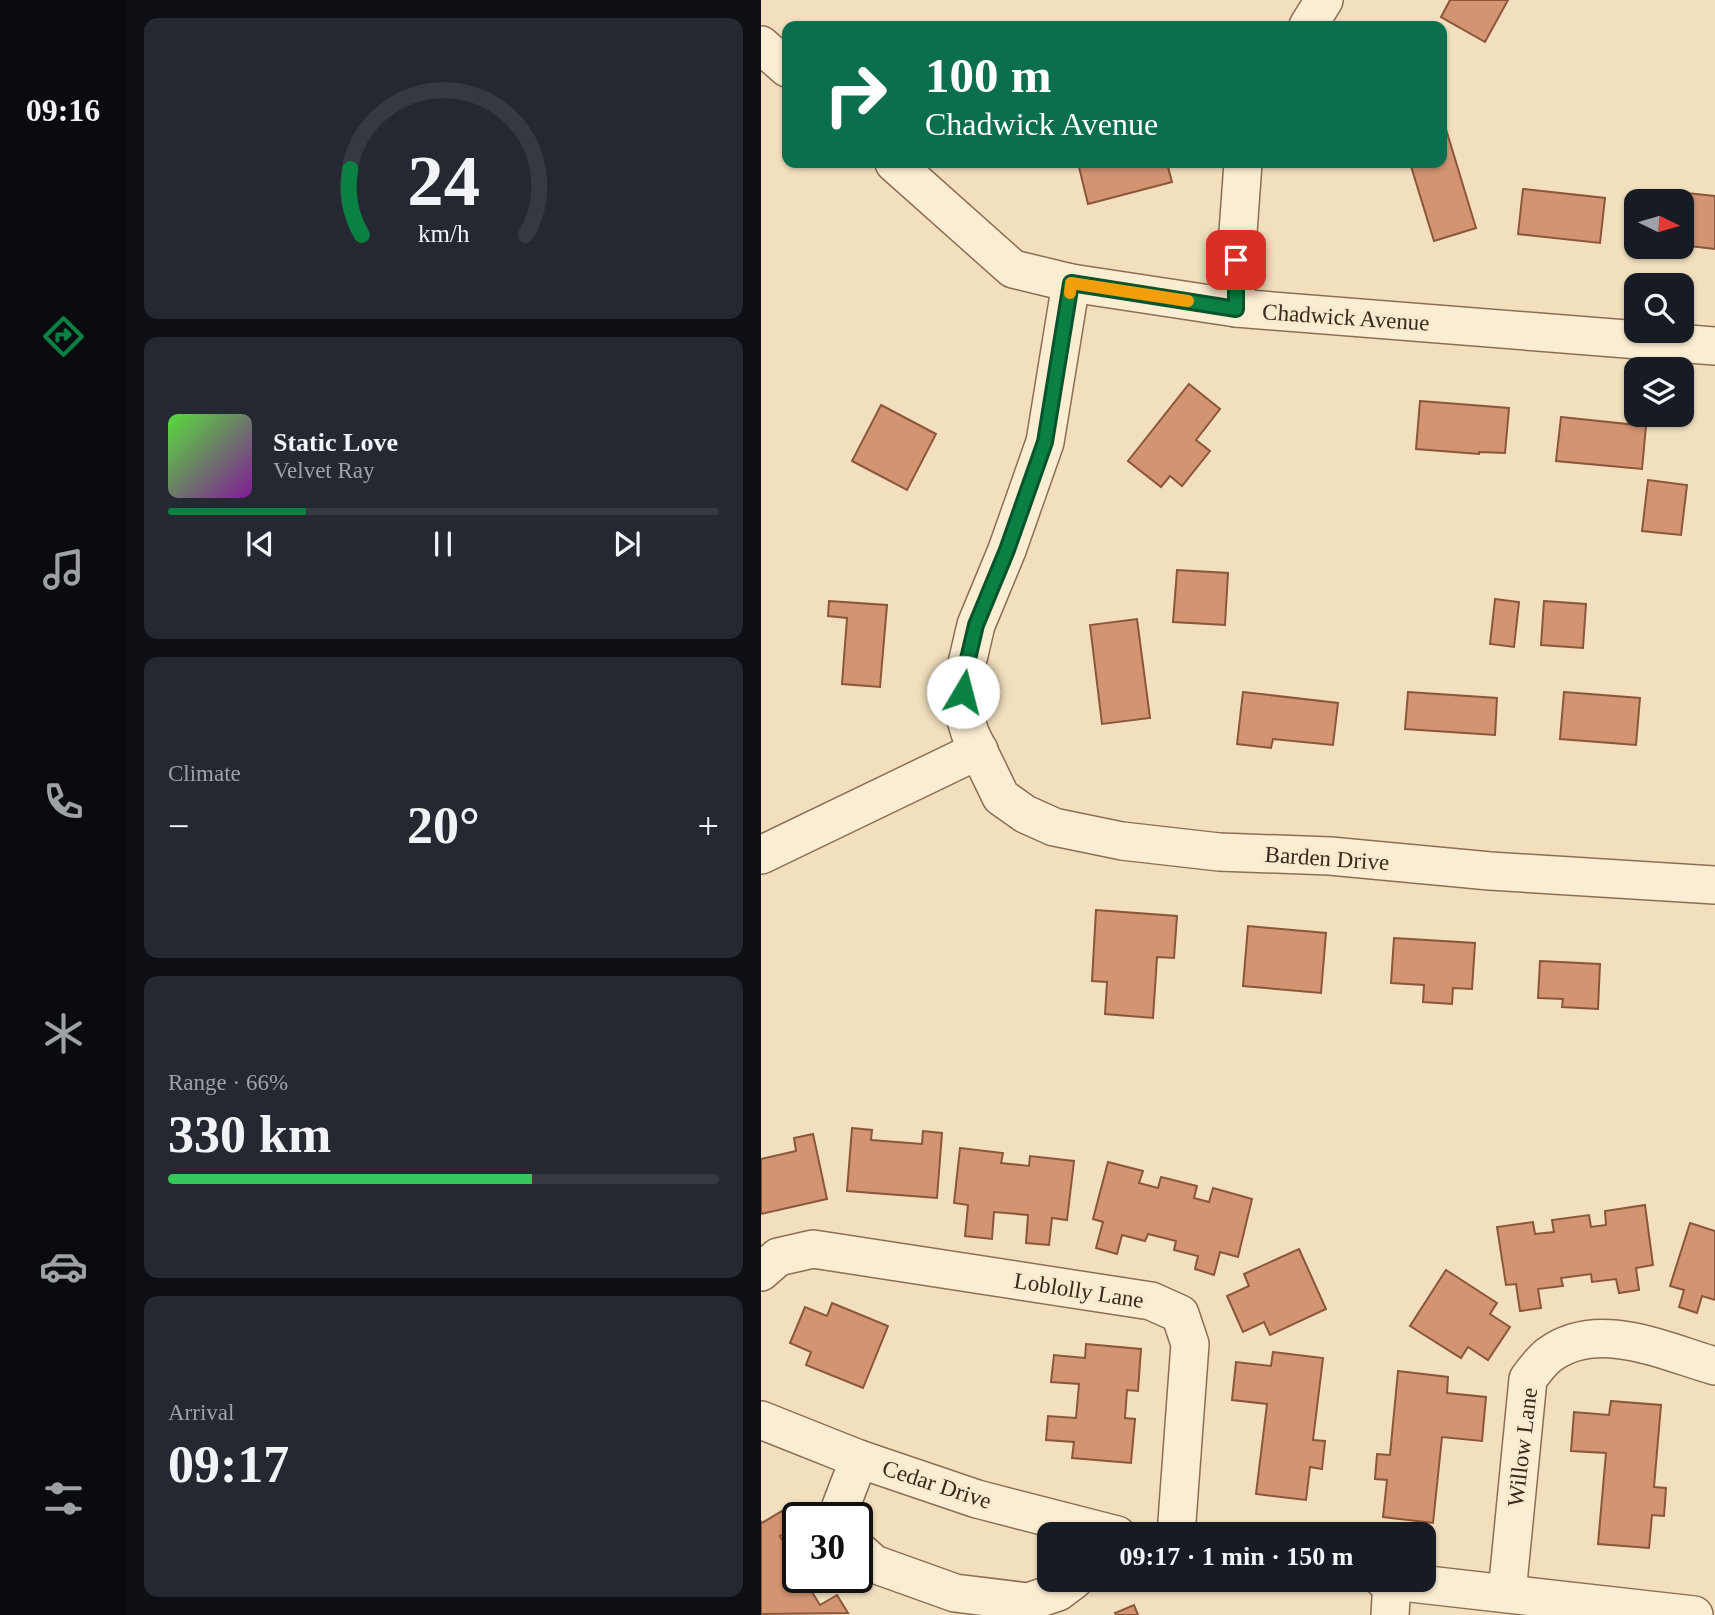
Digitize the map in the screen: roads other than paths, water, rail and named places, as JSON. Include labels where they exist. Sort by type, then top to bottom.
[{"type":"street","points":[[1311,21],[1324,0]]},
{"type":"street","points":[[761,45],[782,64]]},
{"type":"street","name":"Chadwick Avenue","points":[[900,168],[1013,269],[1071,283],[1236,309],[1715,345]]},
{"type":"street","points":[[1236,309],[1236,260],[1243,168]]},
{"type":"street","name":"Barden Drive","points":[[1071,283],[1045,442],[1007,550],[976,625],[964,676],[962,707],[1001,797],[1016,809],[1054,827],[1122,841],[1219,852],[1330,856],[1490,871],[1715,885]]},
{"type":"street","points":[[761,855],[979,750]]},
{"type":"street","name":"Loblolly Lane","points":[[761,1272],[778,1257],[813,1248],[1151,1301],[1180,1314],[1190,1344],[1177,1522]]},
{"type":"street","name":"Willow Lane","points":[[1507,1593],[1528,1379],[1548,1356],[1576,1340],[1612,1337],[1715,1366]]},
{"type":"street","name":"Cedar Drive","points":[[761,1420],[859,1459],[977,1499],[1064,1522]]},
{"type":"street","points":[[843,1502],[859,1459]]},
{"type":"street","points":[[873,1563],[955,1593],[1028,1602],[1058,1592]]},
{"type":"street","points":[[1389,1592],[1507,1593],[1694,1615]]}]
